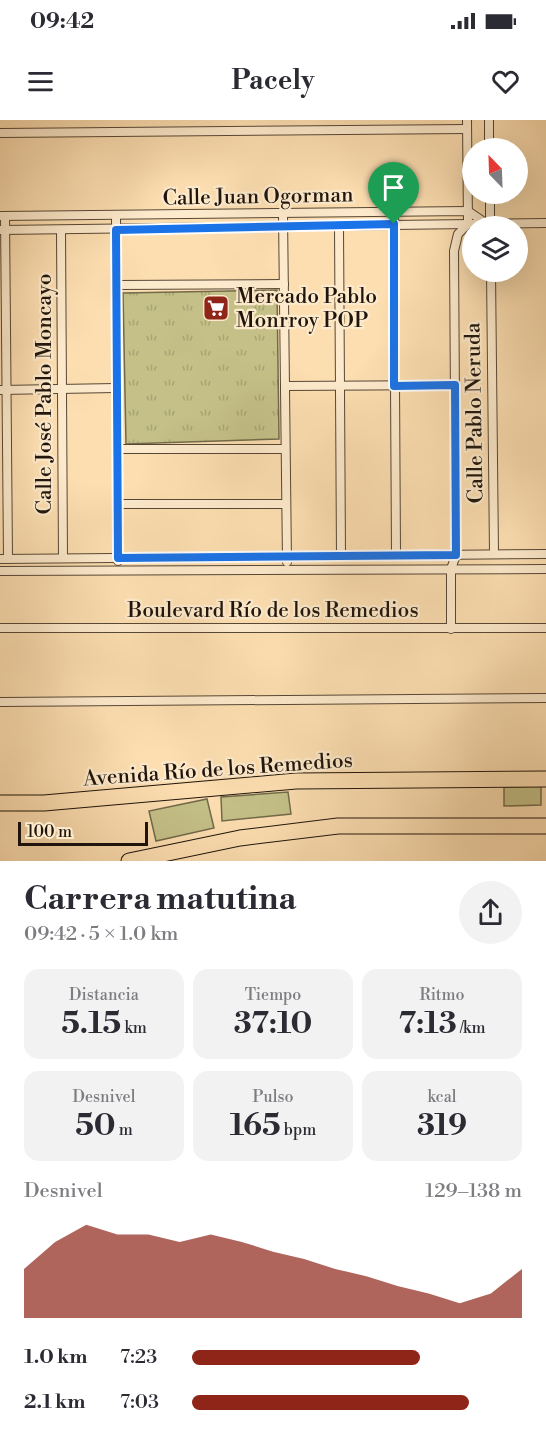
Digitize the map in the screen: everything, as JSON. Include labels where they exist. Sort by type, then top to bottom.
[{"type":"highway","name":"Avenida Río de los Remedios","points":[[0,803],[44,802],[296,781],[546,779]]},
{"type":"highway","points":[[129,861],[240,838],[338,826],[546,826]]},
{"type":"street","points":[[489,120],[489,138]]},
{"type":"street","points":[[0,133],[467,124],[468,216]]},
{"type":"street","points":[[394,211],[396,555]]},
{"type":"street","points":[[468,211],[474,216]]},
{"type":"street","name":"Calle Juan Ogorman","points":[[3,216],[468,211]]},
{"type":"street","points":[[283,214],[287,568]]},
{"type":"street","points":[[3,216],[4,559],[546,554]]},
{"type":"street","points":[[116,216],[118,570]]},
{"type":"street","name":"Calle Juan Ogorman","points":[[528,224],[546,223]]},
{"type":"street","name":"Calle Juan Ogorman","points":[[3,229],[116,230],[462,224]]},
{"type":"street","points":[[339,226],[341,556]]},
{"type":"street","name":"Calle José Pablo Moncayo","points":[[62,230],[63,558]]},
{"type":"street","name":"Calle Pablo Neruda","points":[[451,629],[451,569],[456,555],[454,251],[458,234],[462,230]]},
{"type":"street","name":"Calle Pablo Neruda","points":[[491,282],[494,554]]},
{"type":"street","points":[[116,285],[284,284]]},
{"type":"street","points":[[285,386],[455,385]]},
{"type":"street","points":[[3,390],[116,388]]},
{"type":"street","points":[[117,449],[285,449]]},
{"type":"street","points":[[117,504],[285,504]]},
{"type":"street","points":[[0,572],[287,568],[546,569]]},
{"type":"street","name":"Boulevard Río de los Remedios","points":[[0,628],[546,628]]},
{"type":"street","points":[[0,702],[546,698]]},
{"type":"green space","points":[[277,290],[279,439],[126,444],[123,293]]},
{"type":"green space","points":[[541,786],[541,805],[504,806],[504,787]]},
{"type":"green space","points":[[288,792],[291,814],[222,821],[221,797]]},
{"type":"green space","points":[[207,799],[214,828],[156,841],[149,811]]},
{"type":"place","name":"Mercado Pablo Monrroy POP","points":[[216,308]]},
{"type":"route","points":[[394,224],[394,386],[455,385],[456,555],[118,558],[116,230],[394,224]]}]
